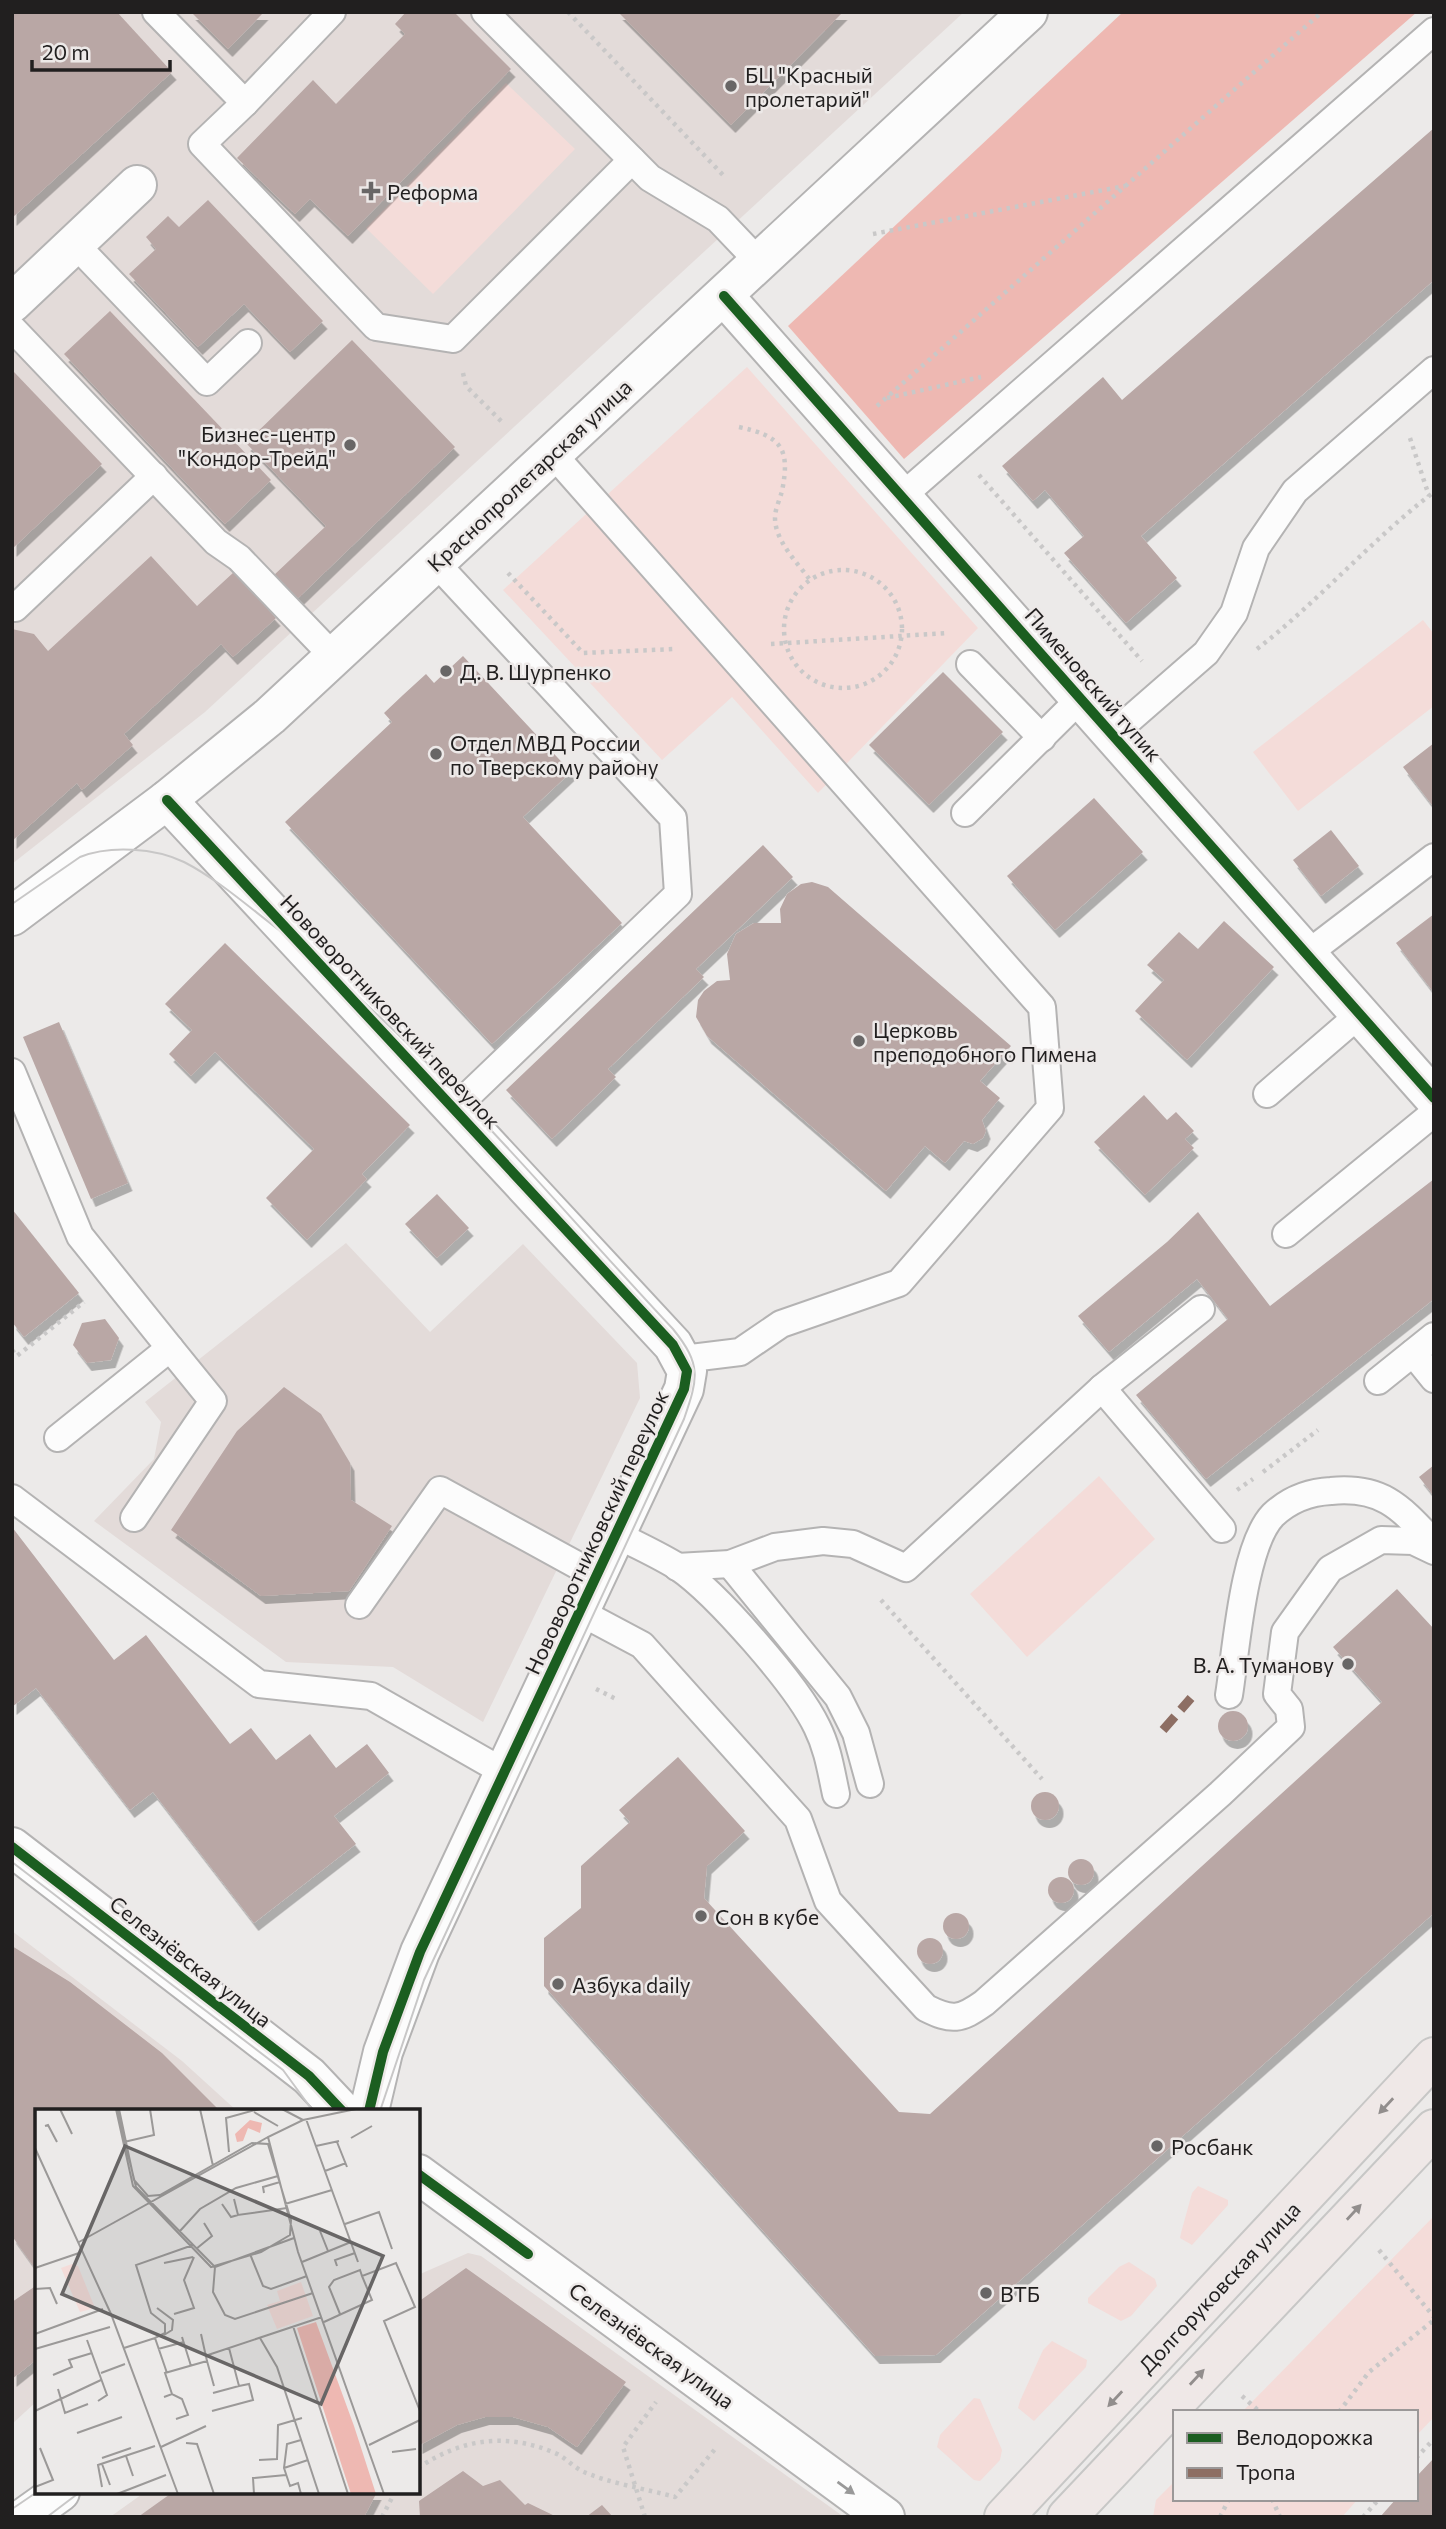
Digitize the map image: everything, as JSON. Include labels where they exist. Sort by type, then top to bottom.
[{"type":"main road","name":"Долгоруковская улица","points":[[1004,2517],[1434,2057]]},
{"type":"main road","points":[[1067,2517],[1431,2137]]},
{"type":"street","name":"Краснопролетарская улица","points":[[12,916],[167,800],[270,716],[1028,12]]},
{"type":"street","points":[[12,303],[137,185]]},
{"type":"street","name":"Пименовский тупик","points":[[724,296],[900,498],[1082,698],[1434,1098]]},
{"type":"street","name":"Нововоротниковский переулок","points":[[167,800],[455,1108],[683,1359],[687,1371],[684,1389],[402,1995],[380,2061],[369,2109]]},
{"type":"street","name":"Селезнёвская улица","points":[[12,1847],[309,2076],[340,2109]]},
{"type":"street","name":"Селезнёвская улица","points":[[420,2175],[886,2517]]},
{"type":"street","points":[[25,2517],[57,2494]]},
{"type":"lane","points":[[156,12],[244,103]]},
{"type":"lane","points":[[332,12],[202,144],[376,327],[453,339],[632,160]]},
{"type":"lane","points":[[485,12],[650,178],[718,219],[759,262]]},
{"type":"lane","points":[[900,498],[1434,31]]},
{"type":"lane","points":[[75,244],[207,382],[248,344]]},
{"type":"lane","points":[[12,328],[216,542],[239,558],[334,657]]},
{"type":"lane","points":[[1113,734],[1206,653],[1234,613],[1256,548],[1295,491],[1434,370]]},
{"type":"lane","points":[[552,453],[1042,1007],[1050,1108],[899,1283],[781,1324],[740,1352],[683,1359]]},
{"type":"lane","points":[[15,608],[154,476]]},
{"type":"lane","points":[[435,562],[673,818],[678,894],[455,1108]]},
{"type":"lane","points":[[970,664],[1042,738]]},
{"type":"lane","points":[[965,813],[1082,698]]},
{"type":"lane","points":[[1307,954],[1434,857]]},
{"type":"lane","points":[[1267,1094],[1360,1014]]},
{"type":"lane","points":[[12,1072],[80,1236],[212,1401],[134,1518]]},
{"type":"lane","points":[[1286,1234],[1434,1114]]},
{"type":"lane","points":[[677,1567],[730,1564],[775,1547],[823,1541],[853,1544],[906,1568],[1102,1388],[1201,1309]]},
{"type":"lane","points":[[1378,1381],[1434,1336]]},
{"type":"lane","points":[[58,1438],[170,1348]]},
{"type":"lane","points":[[1413,1353],[1434,1379]]},
{"type":"lane","points":[[1102,1388],[1222,1529]]},
{"type":"lane","points":[[1229,1695],[1243,1600],[1254,1553],[1272,1516],[1309,1493],[1355,1488],[1398,1504],[1434,1543]]},
{"type":"lane","points":[[359,1605],[440,1490],[597,1576]]},
{"type":"lane","points":[[12,1498],[259,1684],[371,1696],[504,1772]]},
{"type":"lane","points":[[616,1534],[677,1567],[718,1601],[789,1685],[817,1726],[828,1754],[836,1794]]},
{"type":"lane","points":[[580,1612],[642,1645],[797,1819],[828,1902],[926,2008],[947,2018],[967,2015],[984,2003],[1220,1794],[1290,1727],[1289,1709],[1277,1694],[1285,1632],[1330,1569],[1381,1540],[1413,1541],[1434,1551]]},
{"type":"lane","points":[[730,1564],[838,1697],[856,1733],[870,1784]]},
{"type":"path","points":[[568,12],[724,177]]},
{"type":"path","points":[[845,433],[1322,12]]},
{"type":"path","points":[[873,234],[1126,186]]},
{"type":"path","points":[[886,398],[992,374]]},
{"type":"path","points":[[466,386],[502,422]]},
{"type":"path","points":[[1246,657],[1298,617],[1392,525],[1431,494],[1398,401]]},
{"type":"path","points":[[739,427],[767,433],[776,439],[785,458],[785,474],[775,519],[783,544],[810,580]]},
{"type":"path","points":[[956,448],[1165,688]]},
{"type":"path","points":[[849,570],[868,576],[885,588],[897,605],[902,625],[895,656],[883,672],[866,684],[846,688],[826,686],[808,677],[793,662],[785,643],[784,622],[790,603],[810,580],[829,572],[849,570]]},
{"type":"path","points":[[12,1350],[17,1356],[114,1278]]},
{"type":"path","points":[[853,1544],[873,1592],[1042,1779]]},
{"type":"path","points":[[596,1689],[616,1699]]},
{"type":"path","points":[[1340,2410],[1369,2372],[1434,2319],[1378,2249]]},
{"type":"path","points":[[1239,2392],[1258,2410]]},
{"type":"path","points":[[645,2517],[623,2447],[661,2396]]},
{"type":"path","points":[[420,2467],[439,2454],[468,2443],[499,2439],[529,2443],[558,2454],[583,2471],[675,2497],[723,2439]]},
{"type":"path","points":[[1418,2456],[1434,2439]]},
{"type":"path","points":[[382,2517],[394,2494]]},
{"type":"path","points":[[1220,2517],[1228,2501]]},
{"type":"path","points":[[1273,2501],[1280,2517]]},
{"type":"path","points":[[1363,2517],[1377,2501]]},
{"type":"shaded area","points":[[12,12],[964,12],[205,712],[12,864]]},
{"type":"shaded area","points":[[1123,12],[1417,12],[904,459],[788,326]]},
{"type":"shaded area","points":[[506,83],[575,149],[433,294],[366,228]]},
{"type":"shaded area","points":[[747,367],[978,628],[818,793],[732,697],[662,760],[503,590]]},
{"type":"shaded area","points":[[1423,620],[1434,634],[1434,706],[1298,811],[1253,752]]},
{"type":"shaded area","points":[[346,1243],[430,1332],[523,1244],[637,1363],[640,1398],[483,1722],[393,1667],[286,1662],[94,1521],[154,1459],[161,1422],[145,1402]]},
{"type":"shaded area","points":[[1099,1476],[1155,1539],[1027,1657],[970,1594]]},
{"type":"shaded area","points":[[12,1931],[182,2061],[235,2109],[35,2109],[35,2403],[12,2424]]},
{"type":"shaded area","points":[[1198,2186],[1228,2200],[1228,2205],[1192,2245],[1180,2238],[1192,2193]]},
{"type":"shaded area","points":[[1434,2216],[1434,2417],[1418,2434],[1418,2410],[1244,2410]]},
{"type":"shaded area","points":[[468,2253],[481,2256],[844,2517],[110,2517],[142,2494],[420,2494],[420,2274]]},
{"type":"shaded area","points":[[1129,2262],[1155,2279],[1157,2286],[1131,2316],[1121,2321],[1088,2303],[1088,2298],[1119,2267]]},
{"type":"shaded area","points":[[1052,2341],[1087,2360],[1086,2367],[1034,2421],[1018,2408],[1043,2350]]},
{"type":"shaded area","points":[[974,2398],[980,2399],[1002,2450],[1000,2460],[980,2481],[974,2480],[937,2447],[940,2435]]},
{"type":"shaded area","points":[[1173,2483],[1173,2501],[1356,2501],[1342,2517],[1153,2517],[1156,2500]]},
{"type":"building","points":[[12,12],[117,12],[172,72],[12,218]]},
{"type":"building","points":[[191,12],[264,12],[228,49]]},
{"type":"building","points":[[406,12],[454,12],[511,69],[348,236],[310,199],[295,214],[237,158],[313,80],[336,104],[405,34],[395,24]]},
{"type":"building","name":"БЦ \"Красный пролетарий\"","points":[[618,12],[843,12],[731,125]]},
{"type":"building","points":[[1434,128],[1434,280],[1141,536],[1177,578],[1126,623],[1064,553],[1084,536],[1045,490],[1033,501],[1002,466],[1103,377],[1122,400]]},
{"type":"building","points":[[208,200],[323,321],[290,352],[244,304],[198,347],[129,274],[156,249],[146,237],[168,216],[179,227]]},
{"type":"building","points":[[110,311],[271,480],[225,524],[64,354]]},
{"type":"building","name":"Бизнес-центр \"Кондор-Трейд\"","points":[[352,340],[455,447],[296,600],[273,576],[326,526],[246,443]]},
{"type":"building","points":[[14,372],[102,464],[12,549],[12,374]]},
{"type":"building","points":[[151,556],[197,606],[234,572],[276,618],[233,657],[221,644],[124,734],[133,745],[82,790],[77,783],[12,841],[12,629],[34,634],[48,651]]},
{"type":"building","points":[[463,656],[571,772],[523,817],[622,923],[492,1044],[285,822],[392,722],[384,713],[403,695],[426,674],[434,683]]},
{"type":"building","points":[[943,672],[1003,732],[929,805],[869,745]]},
{"type":"building","points":[[1434,743],[1434,803],[1432,805],[1403,767]]},
{"type":"building","points":[[1094,798],[1143,852],[1055,930],[1007,876]]},
{"type":"building","points":[[1331,830],[1359,866],[1321,896],[1293,860]]},
{"type":"building","points":[[763,845],[793,877],[696,969],[704,977],[608,1069],[616,1077],[552,1139],[506,1090]]},
{"type":"building","name":"Церковь преподобного Пимена","points":[[812,882],[828,887],[1011,1046],[980,1081],[1000,1098],[982,1120],[986,1131],[983,1138],[973,1144],[964,1141],[945,1163],[925,1146],[886,1191],[707,1036],[696,1017],[698,1000],[704,991],[717,981],[730,980],[727,954],[736,934],[754,923],[781,923],[780,909],[787,894],[801,884]]},
{"type":"building","points":[[1434,914],[1434,993],[1396,943]]},
{"type":"building","points":[[1224,921],[1274,967],[1187,1060],[1135,1011],[1164,980],[1147,965],[1179,932],[1198,949]]},
{"type":"building","points":[[225,943],[410,1125],[362,1174],[367,1179],[307,1240],[266,1198],[314,1149],[215,1052],[191,1076],[169,1054],[192,1030],[165,1004]]},
{"type":"building","points":[[59,1022],[128,1183],[91,1199],[23,1037]]},
{"type":"building","points":[[1144,1095],[1167,1120],[1176,1112],[1194,1131],[1185,1139],[1194,1148],[1145,1195],[1094,1142]]},
{"type":"building","points":[[1434,1179],[1434,1299],[1206,1479],[1136,1395],[1228,1319],[1197,1279],[1109,1352],[1078,1316],[1167,1242],[1198,1212],[1270,1306]]},
{"type":"building","points":[[437,1194],[469,1228],[437,1258],[405,1224]]},
{"type":"building","points":[[12,1209],[79,1293],[24,1337],[12,1322]]},
{"type":"building","points":[[105,1319],[119,1338],[111,1360],[87,1363],[73,1345],[82,1323]]},
{"type":"building","points":[[284,1387],[321,1414],[350,1463],[351,1500],[392,1526],[349,1591],[261,1596],[171,1530],[237,1431]]},
{"type":"building","points":[[1434,1465],[1434,1496],[1419,1477]]},
{"type":"building","points":[[12,1527],[114,1660],[146,1635],[230,1744],[251,1728],[276,1760],[310,1734],[336,1768],[367,1744],[389,1773],[334,1816],[356,1844],[254,1923],[153,1792],[130,1810],[36,1688],[12,1707]]},
{"type":"building","points":[[1397,1589],[1434,1629],[1434,1913],[936,2355],[875,2356],[544,1986],[544,1938],[581,1908],[581,1866],[630,1822],[619,1810],[678,1757],[745,1831],[707,1866],[704,1898],[899,2112],[930,2114],[1382,1702],[1333,1647]]},
{"type":"building","points":[[1233,1711],[1243,1716],[1248,1726],[1243,1736],[1233,1741],[1223,1736],[1218,1726],[1223,1716]]},
{"type":"building","points":[[1045,1792],[1055,1796],[1059,1806],[1055,1816],[1045,1820],[1035,1816],[1031,1806],[1035,1796]]},
{"type":"building","points":[[1081,1859],[1090,1863],[1094,1872],[1090,1881],[1081,1885],[1072,1881],[1068,1872],[1072,1863]]},
{"type":"building","points":[[1061,1877],[1070,1881],[1074,1890],[1070,1899],[1061,1903],[1052,1899],[1048,1890],[1052,1881]]},
{"type":"building","points":[[956,1913],[965,1917],[969,1926],[965,1935],[956,1939],[947,1935],[943,1926],[947,1917]]},
{"type":"building","points":[[930,1938],[939,1942],[943,1951],[939,1960],[930,1964],[921,1960],[917,1951],[921,1942]]},
{"type":"building","points":[[12,1946],[70,1982],[162,2053],[218,2109],[35,2109],[35,2268],[12,2236]]},
{"type":"building","points":[[466,2268],[626,2382],[577,2447],[548,2427],[513,2417],[485,2417],[457,2425],[420,2445],[420,2301]]},
{"type":"building","points":[[35,2286],[35,2361],[12,2379],[12,2302]]},
{"type":"building","points":[[1434,2458],[1434,2517],[1380,2517],[1394,2501],[1418,2501],[1418,2475]]},
{"type":"building","points":[[463,2471],[483,2486],[500,2480],[525,2505],[528,2503],[557,2517],[420,2517],[419,2501]]},
{"type":"building","points":[[170,2494],[376,2494],[364,2517],[138,2517]]},
{"type":"building","points":[[602,2505],[613,2517],[586,2517]]},
{"type":"tram line","points":[[12,904],[80,857],[105,851],[132,850],[160,854],[184,862],[210,877],[336,977],[437,1073],[673,1329],[693,1362],[694,1382],[684,1419],[424,1980],[381,2109]]},
{"type":"tram line","points":[[12,1862],[283,2070],[312,2109]]},
{"type":"tram line","points":[[12,2509],[35,2493]]},
{"type":"tram line","points":[[47,2517],[77,2494]]},
{"type":"marked path","points":[[1163,1730],[1191,1698]]},
{"type":"cycle path","points":[[724,296],[1434,1098]]},
{"type":"cycle path","points":[[167,800],[673,1345],[687,1371],[684,1389],[420,1952],[383,2052],[369,2109]]},
{"type":"cycle path","points":[[12,1847],[309,2076],[340,2109]]},
{"type":"cycle path","points":[[420,2175],[528,2254]]},
{"type":"place","name":"БЦ \"Красный пролетарий\"","points":[[731,86]]},
{"type":"place","name":"Реформа","points":[[371,191]]},
{"type":"place","name":"Бизнес-центр \"Кондор-Трейд\"","points":[[350,445]]},
{"type":"place","name":"Д. В. Шурпенко","points":[[446,671]]},
{"type":"place","name":"Отдел МВД России по Тверскому району","points":[[436,754]]},
{"type":"place","name":"Церковь преподобного Пимена","points":[[859,1041]]},
{"type":"place","name":"В. А. Туманову","points":[[1348,1664]]},
{"type":"place","name":"Сон в кубе","points":[[701,1916]]},
{"type":"place","name":"Азбука daily","points":[[558,1984]]},
{"type":"place","name":"Росбанк","points":[[1157,2146]]},
{"type":"place","name":"ВТБ","points":[[986,2293]]}]
